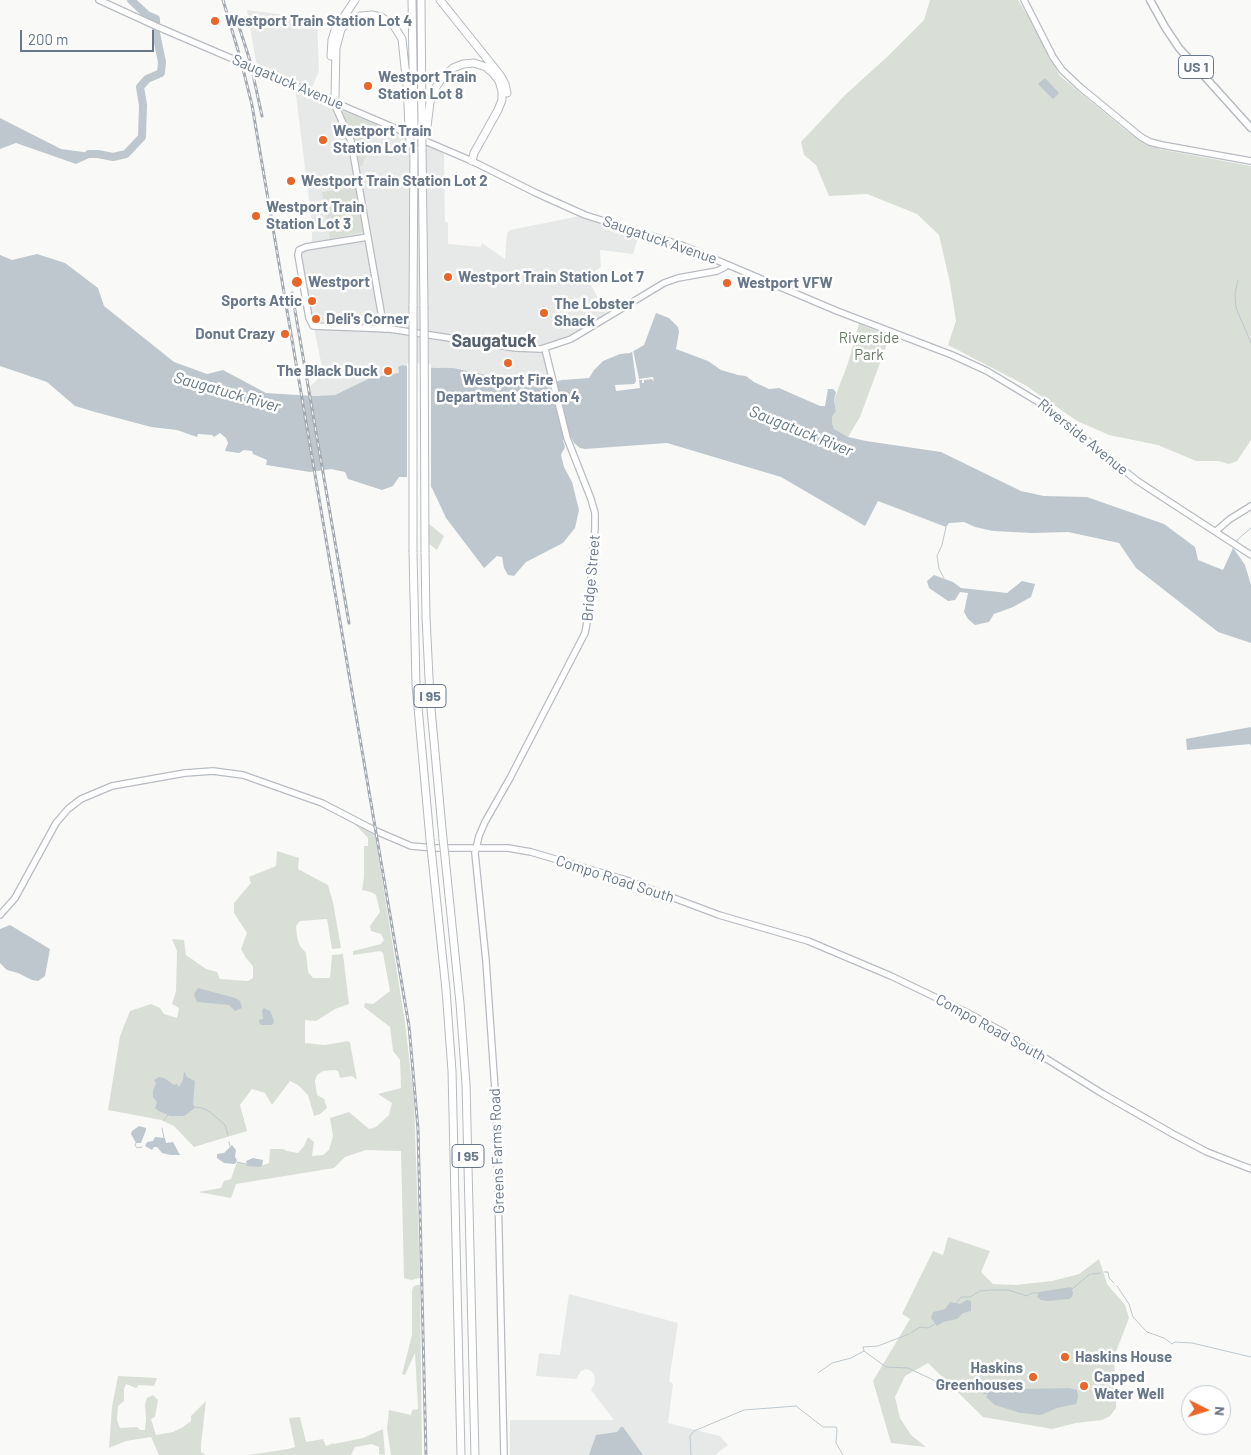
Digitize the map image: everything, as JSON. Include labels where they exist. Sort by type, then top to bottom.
[{"type":"highway","points":[[333,101],[331,95],[332,40],[337,25],[355,0]]},
{"type":"highway","name":"I 95","points":[[412,0],[411,128],[414,173],[412,306],[413,552],[416,677],[446,998],[452,1087],[461,1455]]},
{"type":"highway","name":"I 95","points":[[421,0],[424,134],[426,617],[430,698],[460,995],[465,1076],[475,1455]]},
{"type":"highway","points":[[440,0],[497,70],[504,80],[506,90],[506,101],[502,112],[472,161]]},
{"type":"highway","points":[[333,101],[335,97],[336,48],[341,29],[360,16],[380,17],[394,26],[402,39],[411,128]]},
{"type":"highway","points":[[424,134],[431,97],[442,78],[453,68],[464,64],[474,63],[486,67],[494,73],[499,81],[502,100],[474,153],[472,161]]},
{"type":"main road","name":"Saugatuck Avenue","points":[[99,0],[472,161],[585,215],[681,245],[726,264]]},
{"type":"main road","points":[[1024,0],[1053,57],[1062,70],[1075,83],[1141,136],[1150,142],[1162,146],[1251,161]]},
{"type":"main road","name":"US 1","points":[[1150,0],[1179,48],[1251,128]]},
{"type":"main road","points":[[333,101],[351,141],[384,329]]},
{"type":"main road","points":[[368,237],[309,246],[299,250],[298,255],[309,318],[313,326],[384,329],[516,348],[545,349],[571,338],[664,282],[717,271],[724,268],[726,264]]},
{"type":"main road","name":"Riverside Avenue","points":[[726,264],[838,311],[952,355],[987,371],[1045,406],[1136,480],[1251,555]]},
{"type":"main road","name":"Bridge Street","points":[[476,848],[485,822],[510,778],[585,633],[587,624],[595,513],[567,438],[545,349]]},
{"type":"main road","points":[[1216,532],[1230,519],[1251,506]]},
{"type":"main road","name":"Compo Road South","points":[[0,915],[15,898],[53,828],[72,805],[86,796],[112,786],[192,772],[226,772],[259,780],[325,804],[376,832],[411,846],[522,850],[626,880],[714,913],[808,941],[891,976],[966,1012],[1005,1033],[1102,1094],[1179,1137],[1207,1152],[1251,1169]]},
{"type":"main road","name":"Greens Farms Road","points":[[476,848],[475,859],[486,961],[496,1104],[504,1455]]},
{"type":"shaded area","points":[[247,10],[317,19],[319,71],[310,92],[444,149],[445,222],[448,223],[448,244],[481,247],[482,243],[505,259],[507,233],[510,230],[585,215],[640,232],[633,254],[600,250],[601,267],[587,277],[607,316],[583,332],[545,349],[552,382],[536,387],[501,378],[439,367],[398,367],[399,373],[370,378],[335,395],[311,396],[309,387],[319,378],[322,367],[298,252],[309,246],[312,240],[312,224],[295,87],[257,68]]},
{"type":"shaded area","points":[[569,1294],[678,1323],[669,1381],[673,1384],[668,1423],[720,1436],[728,1445],[715,1455],[510,1455],[510,1420],[614,1420],[591,1390],[595,1379],[591,1371],[586,1369],[581,1371],[576,1379],[536,1376],[539,1353],[560,1355]]},
{"type":"green space","points":[[930,0],[1018,0],[1060,76],[1128,132],[1159,149],[1251,166],[1251,440],[1237,461],[1229,464],[1218,461],[1196,461],[1158,445],[1109,435],[1077,421],[1025,385],[948,345],[956,321],[939,235],[917,214],[867,194],[829,196],[816,165],[804,155],[801,142],[845,95],[924,20]]},
{"type":"green space","points":[[342,111],[377,125],[362,166],[360,166],[355,141]]},
{"type":"green space","points":[[356,187],[363,232],[330,239],[322,192]]},
{"type":"green space","name":"Riverside Park","points":[[859,324],[890,336],[860,417],[848,437],[834,429],[832,417],[836,411],[834,400],[848,363]]},
{"type":"green space","points":[[429,524],[444,536],[437,550],[425,541]]},
{"type":"green space","points":[[356,825],[375,835],[405,1022],[414,1101],[420,1278],[411,1280],[404,1278],[401,1151],[366,1150],[345,1157],[334,1168],[236,1184],[231,1198],[198,1192],[221,1188],[224,1181],[231,1179],[237,1162],[258,1167],[269,1163],[270,1149],[283,1149],[298,1153],[308,1137],[314,1142],[312,1156],[323,1155],[329,1150],[333,1136],[330,1118],[349,1112],[369,1129],[376,1127],[389,1115],[392,1103],[378,1094],[401,1088],[400,1060],[393,1051],[390,1027],[364,1007],[365,1003],[373,1004],[390,991],[383,953],[380,951],[353,955],[353,951],[381,944],[384,940],[381,934],[371,931],[370,926],[380,912],[376,895],[362,890],[364,846],[368,846],[368,838]]},
{"type":"green space","points":[[277,851],[299,858],[298,869],[328,885],[341,948],[332,949],[327,919],[300,921],[296,926],[297,937],[300,946],[306,953],[308,972],[313,978],[330,978],[332,955],[343,954],[349,1004],[335,1009],[316,1021],[305,1020],[305,1043],[325,1045],[348,1041],[357,1080],[352,1076],[340,1078],[338,1071],[335,1070],[323,1071],[317,1075],[315,1081],[317,1095],[324,1099],[327,1108],[314,1116],[308,1095],[298,1085],[290,1081],[272,1105],[265,1093],[252,1089],[240,1105],[247,1131],[194,1147],[174,1126],[161,1120],[108,1110],[120,1036],[130,1011],[151,1004],[160,1008],[164,1014],[177,1018],[179,1008],[172,1004],[176,991],[177,951],[172,939],[184,940],[186,955],[206,969],[217,972],[220,979],[248,981],[253,978],[253,966],[241,949],[247,933],[234,913],[234,903],[251,883],[249,877],[276,866]]},
{"type":"green space","points":[[948,1237],[990,1251],[981,1272],[993,1284],[1015,1285],[1052,1281],[1079,1274],[1099,1259],[1107,1284],[1125,1305],[1129,1318],[1114,1357],[1116,1408],[1110,1416],[1102,1420],[1076,1423],[1052,1429],[983,1417],[928,1363],[905,1376],[895,1397],[900,1418],[911,1435],[926,1447],[891,1443],[873,1381],[910,1319],[902,1314],[933,1251],[943,1255]]},
{"type":"green space","points":[[420,1285],[422,1455],[391,1455],[387,1429],[389,1410],[411,1415],[412,1410],[418,1409],[415,1353],[405,1375],[402,1374],[412,1335],[412,1292],[413,1287]]},
{"type":"green space","points":[[118,1376],[157,1378],[154,1386],[139,1385],[136,1388],[126,1384],[124,1401],[118,1406],[117,1420],[120,1428],[137,1427],[140,1430],[145,1430],[145,1404],[147,1398],[153,1395],[158,1400],[155,1417],[151,1419],[156,1435],[173,1432],[183,1427],[191,1421],[191,1416],[206,1401],[201,1452],[206,1455],[159,1455],[151,1437],[126,1441],[109,1448],[112,1407]]},
{"type":"green space","points":[[300,1417],[306,1442],[323,1439],[326,1446],[363,1438],[383,1429],[385,1455],[379,1454],[379,1447],[372,1444],[355,1447],[351,1455],[249,1455],[295,1447],[289,1418]]},
{"type":"water","points":[[1045,78],[1059,93],[1053,99],[1038,84]]},
{"type":"water","points":[[0,118],[61,149],[98,154],[76,164],[16,143],[0,149]]},
{"type":"water","name":"Saugatuck River","points":[[37,254],[65,263],[98,288],[104,306],[174,362],[207,374],[223,370],[266,393],[314,396],[335,395],[370,378],[399,373],[398,367],[403,365],[408,367],[453,368],[536,387],[562,380],[589,378],[603,361],[620,354],[630,353],[644,345],[656,313],[669,318],[678,327],[676,349],[708,361],[721,370],[746,376],[769,389],[779,388],[820,406],[825,406],[828,389],[833,389],[836,392],[834,400],[836,411],[832,417],[832,423],[834,429],[848,437],[941,452],[1021,491],[1044,496],[1087,497],[1164,524],[1195,547],[1198,560],[1223,570],[1233,548],[1245,565],[1251,585],[1251,643],[1218,632],[1136,568],[1119,543],[1068,532],[993,531],[975,527],[964,522],[949,523],[946,527],[878,501],[865,526],[781,477],[667,443],[585,449],[580,448],[574,443],[571,437],[563,440],[565,447],[561,455],[564,467],[572,482],[579,510],[575,528],[563,543],[526,562],[514,576],[508,575],[504,568],[502,557],[497,556],[484,568],[446,518],[432,488],[419,477],[399,477],[393,486],[382,490],[348,479],[345,472],[331,469],[310,472],[266,465],[267,460],[253,454],[252,451],[244,450],[239,453],[225,451],[228,443],[226,438],[220,433],[214,437],[212,435],[198,434],[197,437],[177,430],[151,427],[75,406],[47,382],[0,366],[0,255],[12,260]]},
{"type":"water","points":[[934,575],[953,582],[961,588],[1007,593],[1022,581],[1035,584],[1031,597],[1013,607],[994,614],[989,622],[975,625],[964,612],[968,593],[960,592],[955,600],[948,601],[929,588],[927,581]]},
{"type":"water","points":[[1251,727],[1251,746],[1250,744],[1187,750],[1186,739]]},
{"type":"water","points":[[10,925],[50,949],[45,976],[38,981],[7,970],[0,963],[0,929]]},
{"type":"water","points":[[198,988],[235,998],[240,1001],[242,1008],[235,1011],[229,1005],[197,1002],[194,994]]},
{"type":"water","points":[[264,1008],[270,1011],[272,1015],[274,1022],[272,1025],[261,1025],[259,1022],[259,1020],[263,1019],[262,1010]]},
{"type":"water","points":[[184,1071],[187,1077],[195,1081],[193,1104],[195,1108],[184,1116],[170,1116],[159,1111],[155,1108],[157,1102],[153,1097],[156,1083],[154,1080],[159,1077],[164,1078],[174,1085],[177,1084],[179,1087],[183,1080]]},
{"type":"water","points":[[139,1126],[146,1128],[146,1130],[141,1143],[136,1143],[131,1134]]},
{"type":"water","points":[[155,1137],[165,1138],[166,1143],[173,1142],[180,1155],[162,1153],[157,1147],[154,1147],[152,1150],[145,1146],[147,1142],[153,1141]]},
{"type":"water","points":[[232,1145],[236,1150],[235,1157],[237,1160],[235,1164],[224,1163],[217,1158],[217,1154],[224,1153]]},
{"type":"water","points":[[253,1158],[263,1160],[262,1166],[247,1166],[246,1161]]},
{"type":"water","points":[[1071,1287],[1073,1293],[1069,1299],[1047,1301],[1037,1297],[1039,1292]]},
{"type":"water","points":[[967,1300],[971,1301],[971,1311],[963,1313],[957,1319],[943,1322],[937,1326],[931,1318],[933,1312],[945,1309],[950,1302],[960,1304]]},
{"type":"water","points":[[1069,1388],[1077,1390],[1076,1404],[1057,1408],[1041,1415],[1021,1413],[995,1405],[986,1397],[990,1390],[1008,1393],[1019,1389]]},
{"type":"water","points":[[623,1427],[643,1455],[589,1455],[596,1435],[617,1432]]},
{"type":"pier","points":[[633,350],[639,379],[653,377],[654,382],[652,379],[644,380],[644,383],[642,383],[642,380],[639,380],[640,388],[616,391],[615,385],[634,384],[636,381]]},
{"type":"pier","points":[[407,363],[431,364],[431,493],[418,479],[407,479]]},
{"type":"waterway","points":[[89,154],[113,157],[126,154],[142,137],[143,105],[140,87],[147,79],[161,73],[162,62],[156,33],[156,19],[147,15],[131,0]]},
{"type":"waterway","points":[[1238,280],[1235,294],[1236,308],[1251,343]]},
{"type":"waterway","points":[[944,578],[939,569],[937,556],[942,545],[946,527]]},
{"type":"waterway","points":[[1236,543],[1251,528]]},
{"type":"waterway","points":[[194,1107],[210,1112],[225,1125],[228,1135]]},
{"type":"waterway","points":[[164,1120],[168,1115]]},
{"type":"waterway","points":[[162,1128],[164,1138]]},
{"type":"waterway","points":[[229,1142],[230,1146]]},
{"type":"waterway","points":[[136,1143],[137,1148],[142,1147]]},
{"type":"waterway","points":[[237,1162],[246,1164]]},
{"type":"waterway","points":[[1104,1272],[1108,1272],[1109,1278],[1114,1283]]},
{"type":"waterway","points":[[1092,1274],[1100,1273]]},
{"type":"waterway","points":[[1072,1289],[1090,1274]]},
{"type":"waterway","points":[[1117,1286],[1129,1304],[1133,1317],[1147,1332],[1164,1338],[1172,1344],[1175,1342],[1192,1343],[1251,1357]]},
{"type":"waterway","points":[[955,1305],[961,1297],[970,1297],[980,1291],[1008,1290],[1027,1296],[1032,1293],[1039,1293]]},
{"type":"waterway","points":[[911,1333],[920,1327],[928,1328],[935,1324]]},
{"type":"waterway","points":[[864,1351],[863,1347],[878,1346],[909,1334]]},
{"type":"waterway","points":[[818,1373],[832,1363],[851,1358],[864,1351],[886,1367],[908,1368],[944,1385],[956,1385],[968,1390],[988,1394]]},
{"type":"waterway","points":[[691,1455],[690,1436],[694,1431],[744,1410],[796,1406],[823,1427],[836,1427],[836,1443],[843,1455]]},
{"type":"railway","points":[[223,0],[252,105],[409,1026],[418,1129],[426,1455]]},
{"type":"railway","points":[[236,17],[250,61],[262,116]]},
{"type":"railway","points":[[292,293],[349,623]]},
{"type":"place","name":"Westport Train Station Lot 4","points":[[215,21]]},
{"type":"place","name":"Westport Train Station Lot 8","points":[[368,86]]},
{"type":"place","name":"Westport Train Station Lot 1","points":[[323,140]]},
{"type":"place","name":"Westport Train Station Lot 2","points":[[291,181]]},
{"type":"place","name":"Westport Train Station Lot 3","points":[[256,216]]},
{"type":"place","name":"Westport Train Station Lot 7","points":[[448,277]]},
{"type":"place","name":"Westport","points":[[297,282]]},
{"type":"place","name":"Westport VFW","points":[[727,283]]},
{"type":"place","name":"Sports Attic","points":[[312,301]]},
{"type":"place","name":"The Lobster Shack","points":[[544,313]]},
{"type":"place","name":"Deli's Corner","points":[[316,319]]},
{"type":"place","name":"Donut Crazy","points":[[285,334]]},
{"type":"place","name":"Westport Fire Department Station 4","points":[[508,363]]},
{"type":"place","name":"The Black Duck","points":[[388,371]]},
{"type":"place","name":"Haskins House","points":[[1065,1357]]},
{"type":"place","name":"Haskins Greenhouses","points":[[1033,1377]]},
{"type":"place","name":"Capped Water Well","points":[[1084,1386]]},
{"type":"district","name":"Saugatuck","points":[[494,341]]}]
